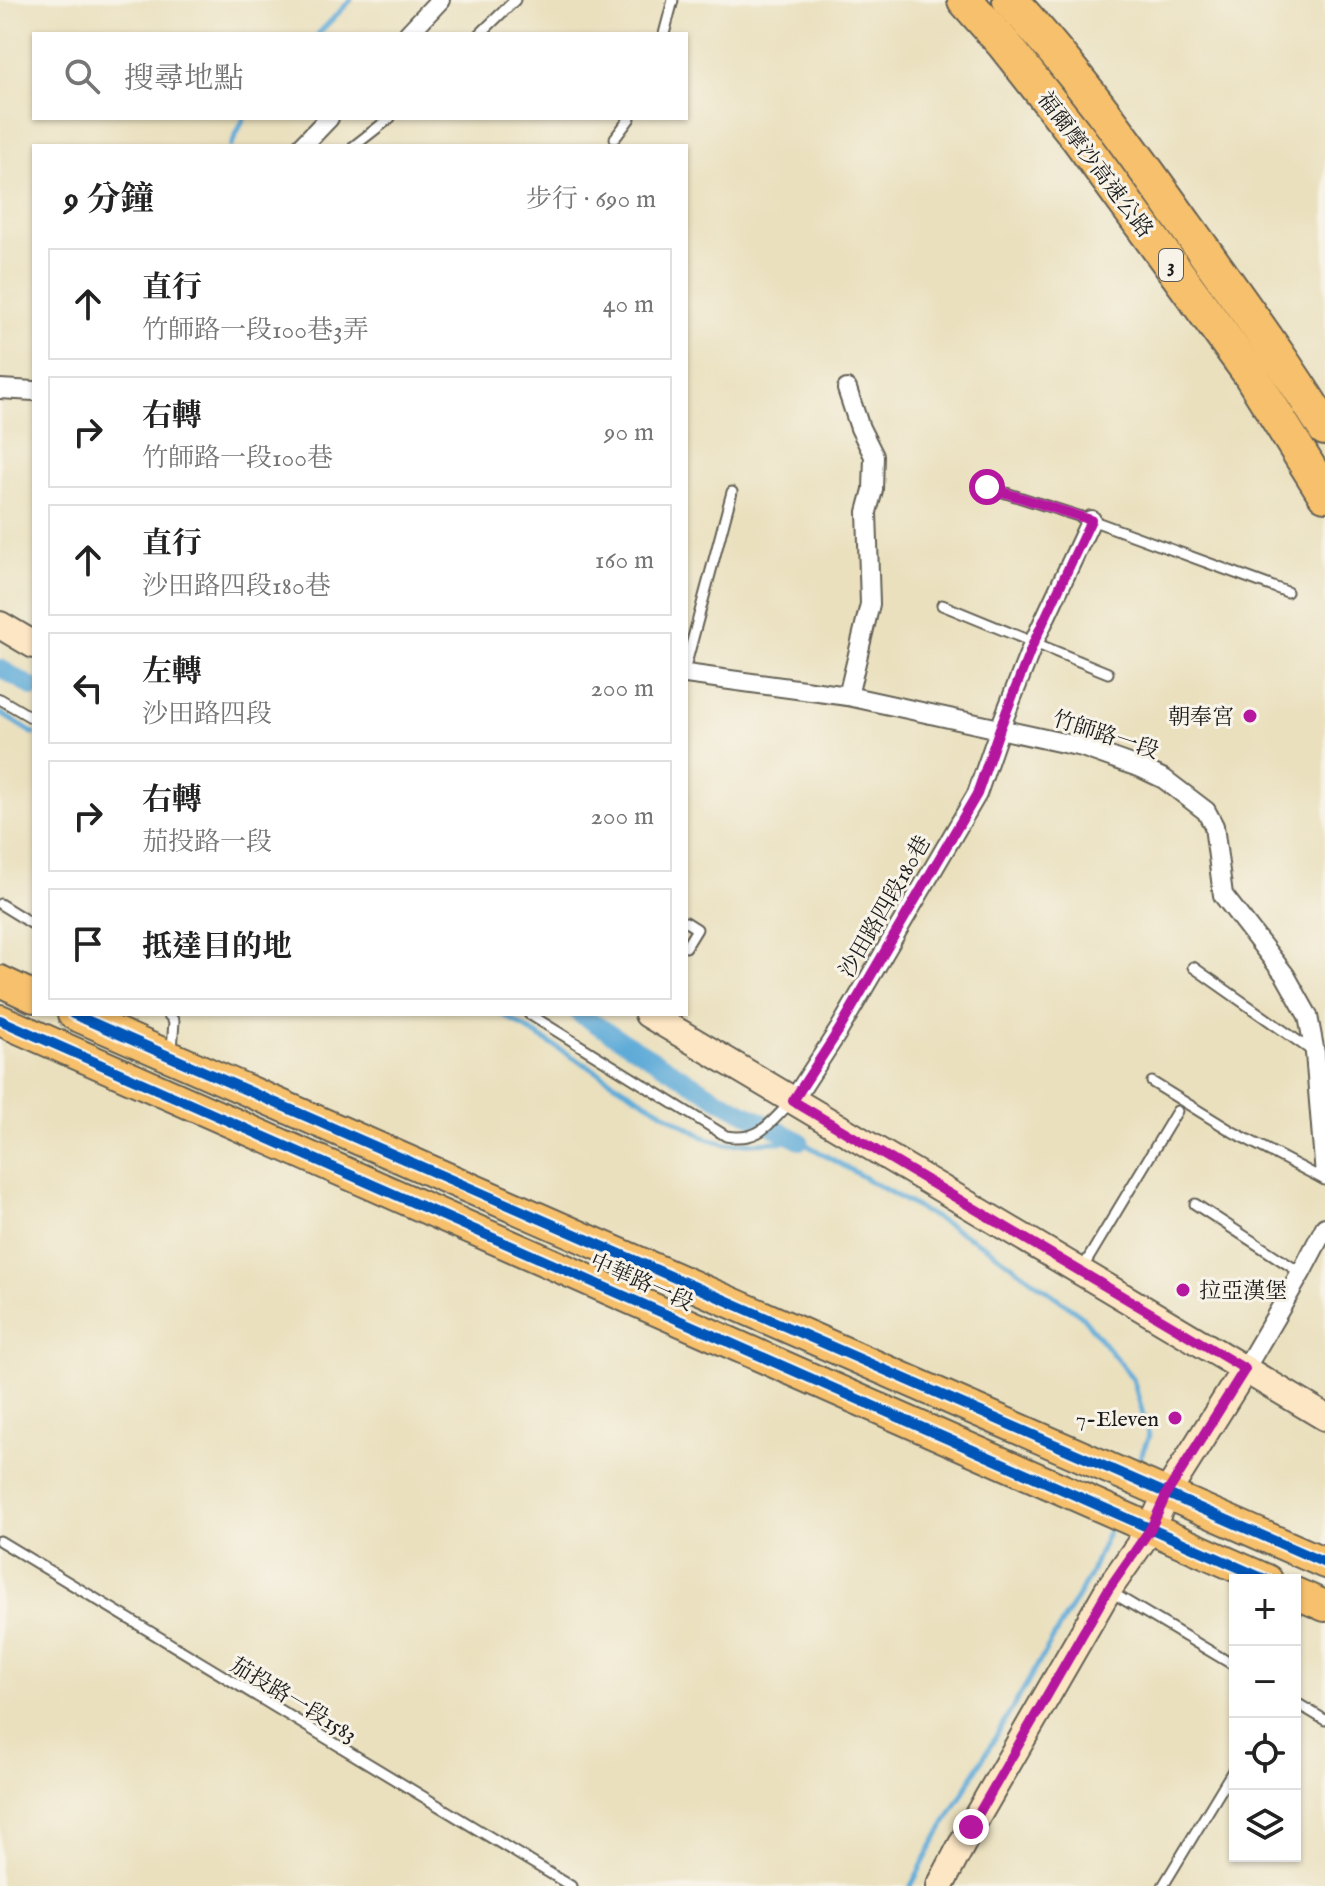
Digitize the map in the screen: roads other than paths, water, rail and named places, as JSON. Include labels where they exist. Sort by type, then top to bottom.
[{"type":"highway","name":"福爾摩沙高速公路","points":[[965,0],[1079,139],[1187,286],[1249,372],[1325,494]]},
{"type":"highway","name":"福爾摩沙高速公路","points":[[1010,0],[1117,129],[1289,370],[1325,428]]},
{"type":"main road","points":[[0,981],[32,996]]},
{"type":"main road","name":"中華路一段","points":[[78,1016],[1325,1563]]},
{"type":"main road","name":"中華路一段","points":[[0,1020],[1254,1574]]},
{"type":"main road","points":[[1301,1596],[1325,1606]]},
{"type":"street","points":[[410,32],[440,0]]},
{"type":"street","points":[[304,144],[327,120]]},
{"type":"street","points":[[0,389],[32,391]]},
{"type":"street","points":[[847,389],[860,428],[874,456],[873,490],[867,512],[870,604],[848,696]]},
{"type":"street","name":"沙田路四段180巷","points":[[793,1101],[839,1030],[977,794],[1033,644],[1091,520]]},
{"type":"street","points":[[4,631],[32,644]]},
{"type":"street","name":"竹師路一段","points":[[688,674],[848,696],[1082,747],[1164,779],[1206,811],[1214,826],[1223,895],[1316,1019],[1315,1053],[1325,1178]]},
{"type":"street","points":[[651,1016],[1325,1417]]},
{"type":"street","points":[[940,1886],[1108,1590],[1151,1528],[1167,1493],[1245,1369],[1325,1227]]},
{"type":"lane","points":[[482,32],[515,0]]},
{"type":"lane","points":[[665,32],[673,0]]},
{"type":"lane","points":[[357,144],[387,120]]},
{"type":"lane","points":[[615,138],[628,120]]},
{"type":"lane","points":[[987,487],[1091,520],[1287,592]]},
{"type":"lane","points":[[688,657],[732,492]]},
{"type":"lane","points":[[942,605],[1108,673]]},
{"type":"lane","points":[[0,699],[32,718]]},
{"type":"lane","points":[[0,904],[32,924]]},
{"type":"lane","points":[[688,923],[697,929],[688,944]]},
{"type":"lane","points":[[1193,967],[1315,1053]]},
{"type":"lane","points":[[170,1016],[174,1021],[171,1057]]},
{"type":"lane","points":[[532,1016],[726,1136],[753,1136],[793,1101]]},
{"type":"lane","points":[[1152,1082],[1233,1132],[1325,1178]]},
{"type":"lane","points":[[1081,1271],[1177,1111]]},
{"type":"lane","points":[[1195,1204],[1301,1273]]},
{"type":"lane","name":"茄投路一段1583","points":[[0,1541],[571,1886]]},
{"type":"lane","points":[[1108,1590],[1229,1662]]},
{"type":"lane","points":[[1301,1706],[1325,1720]]},
{"type":"lane","points":[[1163,1886],[1229,1777]]},
{"type":"waterway","points":[[320,32],[351,0]]},
{"type":"waterway","points":[[232,144],[243,120]]},
{"type":"waterway","points":[[0,668],[32,687]]},
{"type":"waterway","points":[[0,713],[32,733]]},
{"type":"waterway","points":[[505,1016],[704,1137],[726,1144],[800,1141],[988,1248],[1081,1315],[1133,1379],[1149,1436],[1135,1470]]},
{"type":"waterway","points":[[582,1016],[718,1099],[800,1141]]},
{"type":"waterway","points":[[911,1886],[1089,1577],[1112,1523]]},
{"type":"place","name":"朝奉宮","points":[[1250,716]]},
{"type":"place","name":"拉亞漢堡","points":[[1183,1290]]},
{"type":"place","name":"7-Eleven","points":[[1175,1418]]}]
